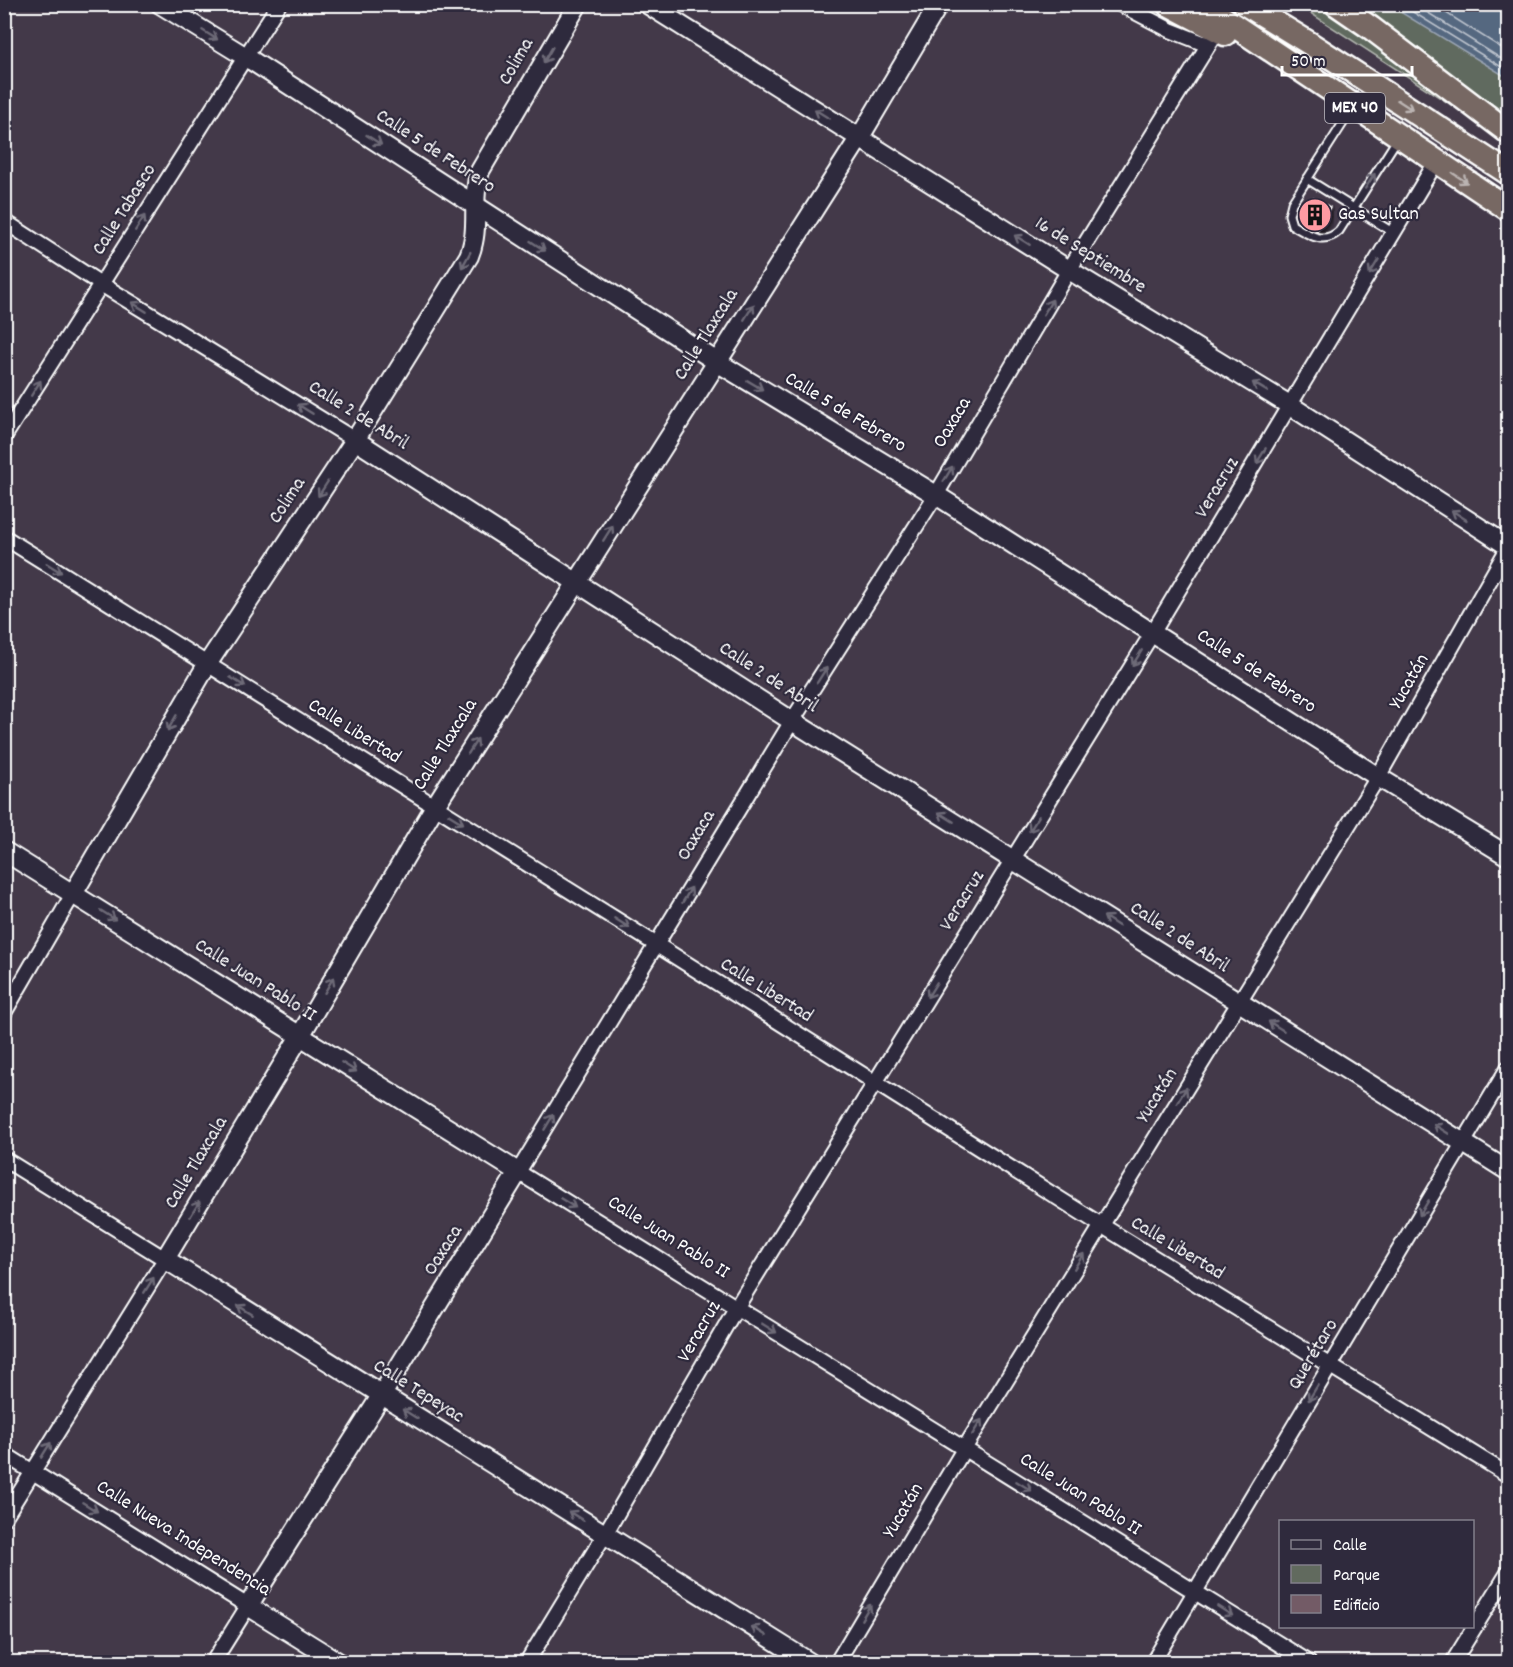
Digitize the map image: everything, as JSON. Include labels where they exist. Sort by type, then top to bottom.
[{"type":"highway","points":[[1168,4],[1213,38],[1256,41]]},
{"type":"highway","name":"MEX 40","points":[[1202,4],[1509,209]]},
{"type":"highway","name":"MEX 40","points":[[1245,4],[1509,173]]},
{"type":"highway","points":[[1267,4],[1303,39]]},
{"type":"highway","points":[[1336,4],[1509,132]]},
{"type":"street","name":"Calle 5 de Febrero","points":[[160,4],[246,57],[717,362],[936,495],[1378,777],[1509,856]]},
{"type":"street","name":"Calle Tabasco","points":[[4,437],[279,4]]},
{"type":"street","name":"Colima","points":[[4,1013],[208,663],[355,440],[470,256],[475,241],[474,187],[480,171],[578,4]]},
{"type":"street","name":"16 de Septiembre","points":[[647,4],[1069,270],[1291,406],[1509,547]]},
{"type":"street","name":"Calle Tlaxcala","points":[[4,1518],[300,1036],[435,806],[860,137],[939,4]]},
{"type":"street","points":[[1120,4],[1170,30],[1213,38]]},
{"type":"street","name":"Oaxaca","points":[[213,1662],[381,1396],[792,721],[936,495],[1069,270],[1213,38]]},
{"type":"street","name":"Veracruz","points":[[526,1662],[605,1534],[736,1308],[1153,632],[1436,162]]},
{"type":"street","name":"Calle 2 de Abril","points":[[4,221],[355,440],[792,721],[1509,1171]]},
{"type":"street","name":"Calle Libertad","points":[[4,537],[1101,1225],[1509,1474]]},
{"type":"street","name":"Yucatán","points":[[837,1662],[964,1449],[1378,777],[1509,547]]},
{"type":"street","name":"Calle Juan Pablo II","points":[[4,851],[1308,1662]]},
{"type":"street","name":"Querétaro","points":[[1153,1662],[1509,1068]]},
{"type":"street","name":"Calle Tepeyac","points":[[4,1160],[808,1662]]},
{"type":"street","name":"Calle Nueva Independencia","points":[[4,1454],[338,1662]]},
{"type":"street","points":[[1453,1662],[1509,1573]]},
{"type":"lane","points":[[1353,106],[1290,210],[1292,225],[1313,237],[1328,238],[1339,231],[1399,137]]},
{"type":"lane","points":[[1307,179],[1394,233]]},
{"type":"green space","points":[[1298,5],[1508,5],[1508,142]]},
{"type":"water","points":[[1389,5],[1508,5],[1508,78]]},
{"type":"building","name":"Gas Sultan","points":[[1313,198],[1330,207],[1317,231],[1300,223]]},
{"type":"place","name":"Gas Sultan","points":[[1315,215]]}]
